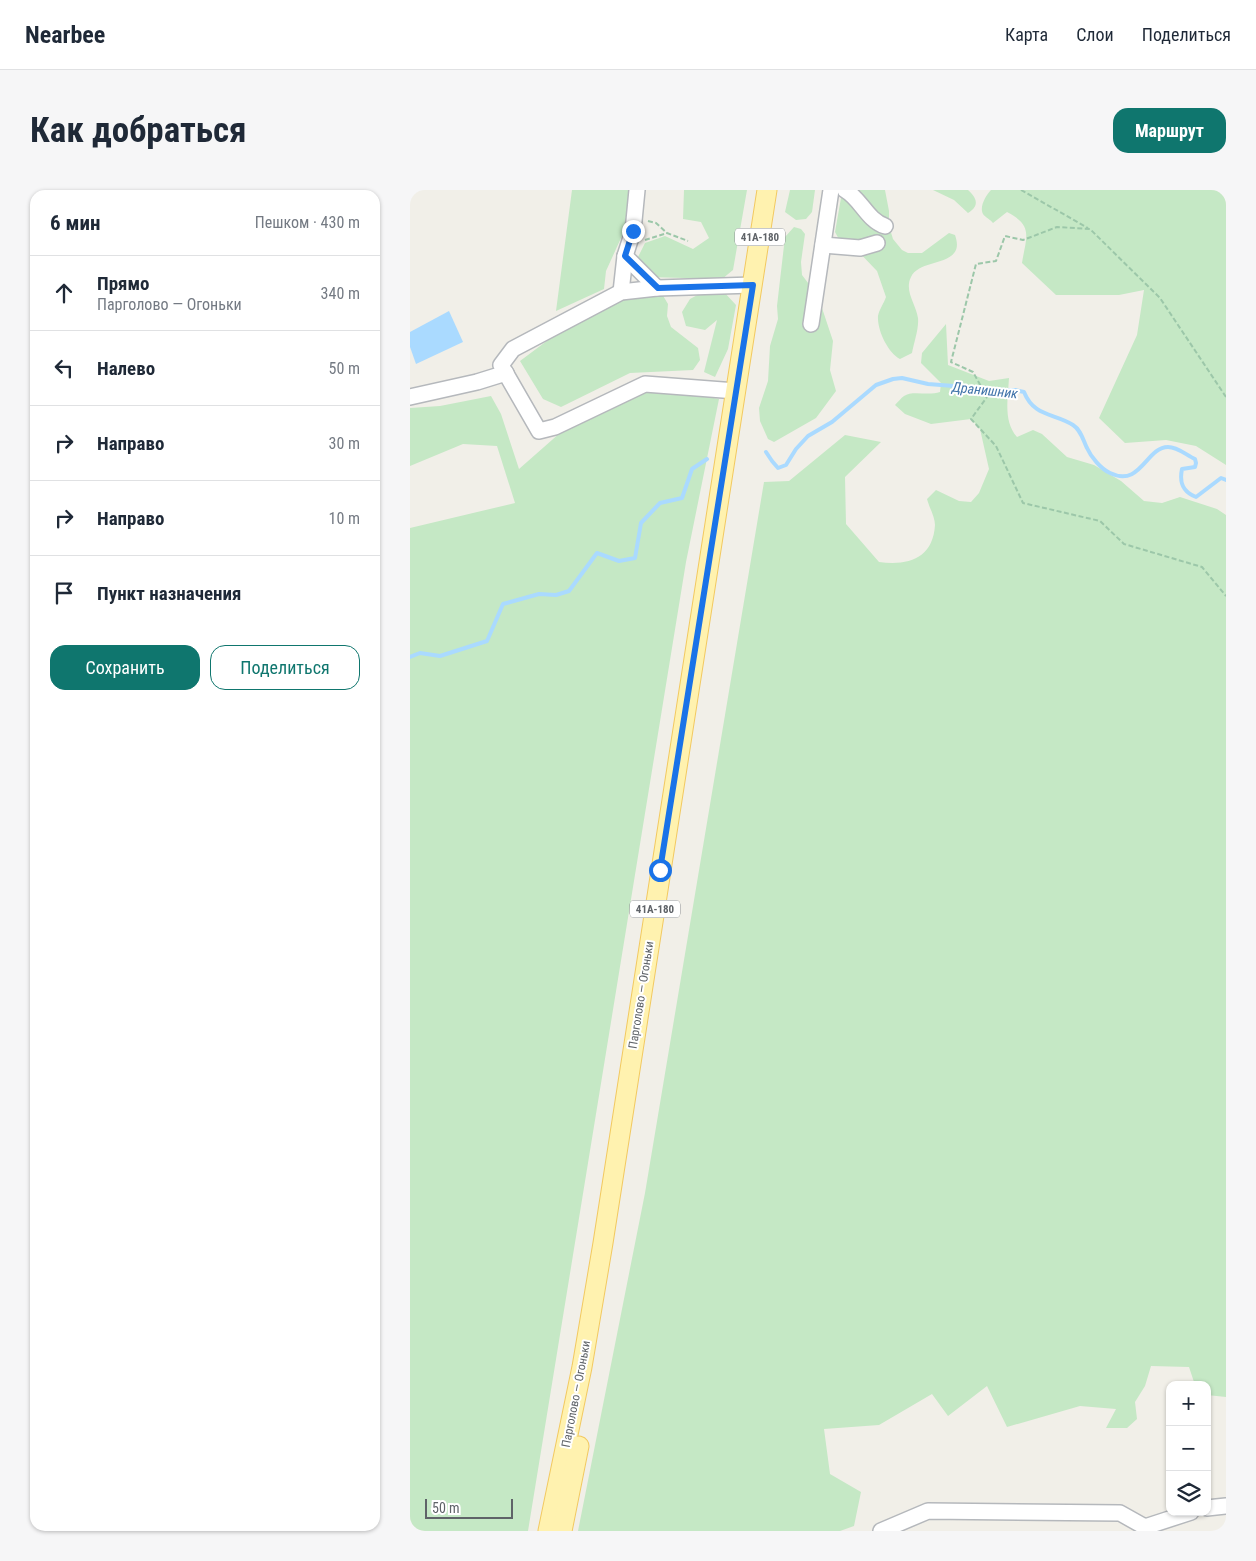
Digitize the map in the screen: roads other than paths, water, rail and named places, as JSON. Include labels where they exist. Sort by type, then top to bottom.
[{"type":"main road","name":"Парголово — Огоньки","points":[[548,1531],[582,1367],[601,1253],[767,190]]},
{"type":"main road","name":"Парголово — Огоньки","points":[[562,1531],[614,1246],[780,190]]},
{"type":"lane","points":[[621,292],[627,250],[633,231],[638,190]]},
{"type":"lane","points":[[811,324],[831,190]]},
{"type":"lane","points":[[845,190],[860,202],[877,223],[885,226]]},
{"type":"lane","points":[[822,245],[860,248],[876,243]]},
{"type":"lane","points":[[627,250],[658,288]]},
{"type":"lane","points":[[736,391],[645,384],[555,427],[540,431],[500,365],[513,349],[621,292],[658,288],[753,285]]},
{"type":"lane","points":[[410,397],[506,374]]},
{"type":"lane","points":[[1211,1508],[1226,1506]]},
{"type":"lane","points":[[881,1531],[928,1511],[1120,1513],[1145,1529],[1181,1516]]},
{"type":"water","points":[[449,311],[463,342],[416,364],[410,347],[410,332]]},
{"type":"waterway","name":"Дранишник","points":[[766,452],[778,468],[786,465],[796,449],[808,436],[832,422],[876,385],[902,378],[928,384],[1024,392],[1033,406],[1076,427],[1094,459],[1103,469],[1110,473],[1120,476],[1129,475],[1160,449],[1172,447],[1195,459],[1195,467],[1182,469],[1181,474],[1185,490],[1192,495],[1196,497],[1221,478],[1226,480]]},
{"type":"waterway","name":"Дранишник","points":[[410,657],[420,653],[440,656],[487,641],[503,604],[539,594],[556,595],[569,591],[597,553],[619,561],[635,558],[641,523],[660,503],[682,498],[692,469],[707,459]]}]
